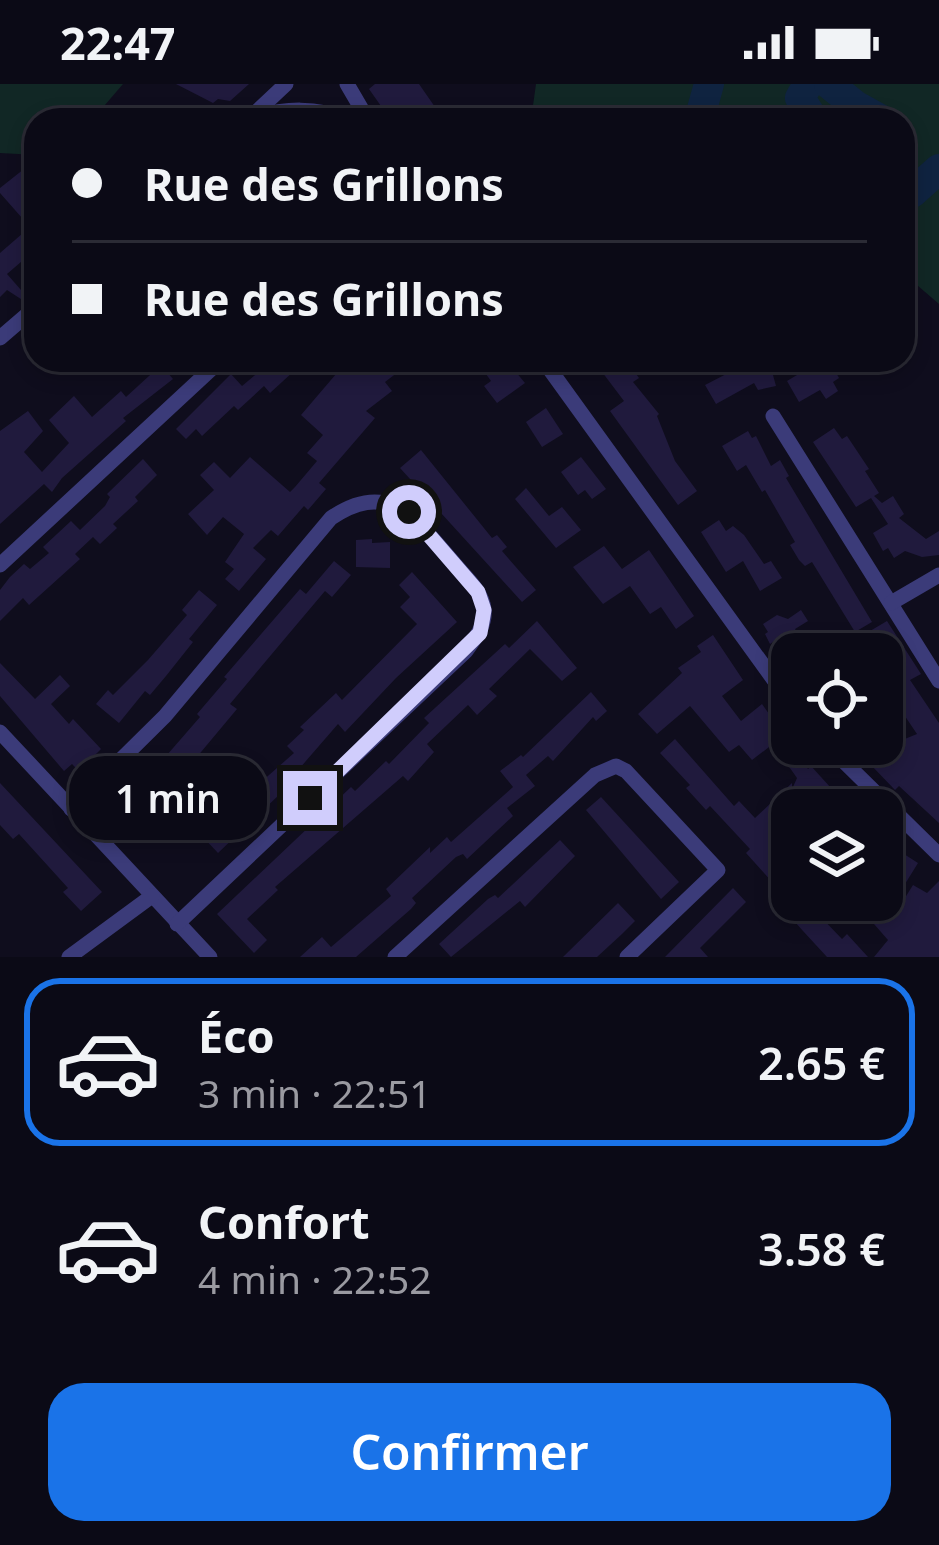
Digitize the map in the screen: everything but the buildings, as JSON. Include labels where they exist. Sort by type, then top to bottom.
[{"type":"street","points":[[260,108],[286,84]]},
{"type":"street","points":[[0,338],[24,317]]},
{"type":"street","points":[[0,565],[206,372]]},
{"type":"street","points":[[552,372],[771,676]]},
{"type":"street","points":[[773,416],[939,681]]},
{"type":"street","points":[[71,808],[165,716],[331,518],[351,504],[380,501],[409,512],[478,592],[484,610],[480,633],[177,924]]},
{"type":"street","points":[[891,603],[939,575]]},
{"type":"street","points":[[0,733],[210,957]]},
{"type":"street","points":[[847,765],[939,855]]},
{"type":"street","points":[[395,957],[596,776],[616,766],[626,771],[718,870],[627,957]]},
{"type":"street","points":[[69,957],[152,896]]},
{"type":"green space","points":[[0,84],[123,84],[102,108],[24,108],[24,154],[0,153]]},
{"type":"green space","points":[[536,84],[939,84],[939,304],[915,283],[915,108],[533,108]]},
{"type":"waterway","points":[[702,108],[709,84]]},
{"type":"waterway","points":[[806,108],[800,98],[808,84]]},
{"type":"waterway","points":[[829,84],[860,108]]},
{"type":"waterway","points":[[915,190],[939,169]]},
{"type":"route","points":[[310,798],[480,633],[484,610],[478,592],[409,512]]}]
